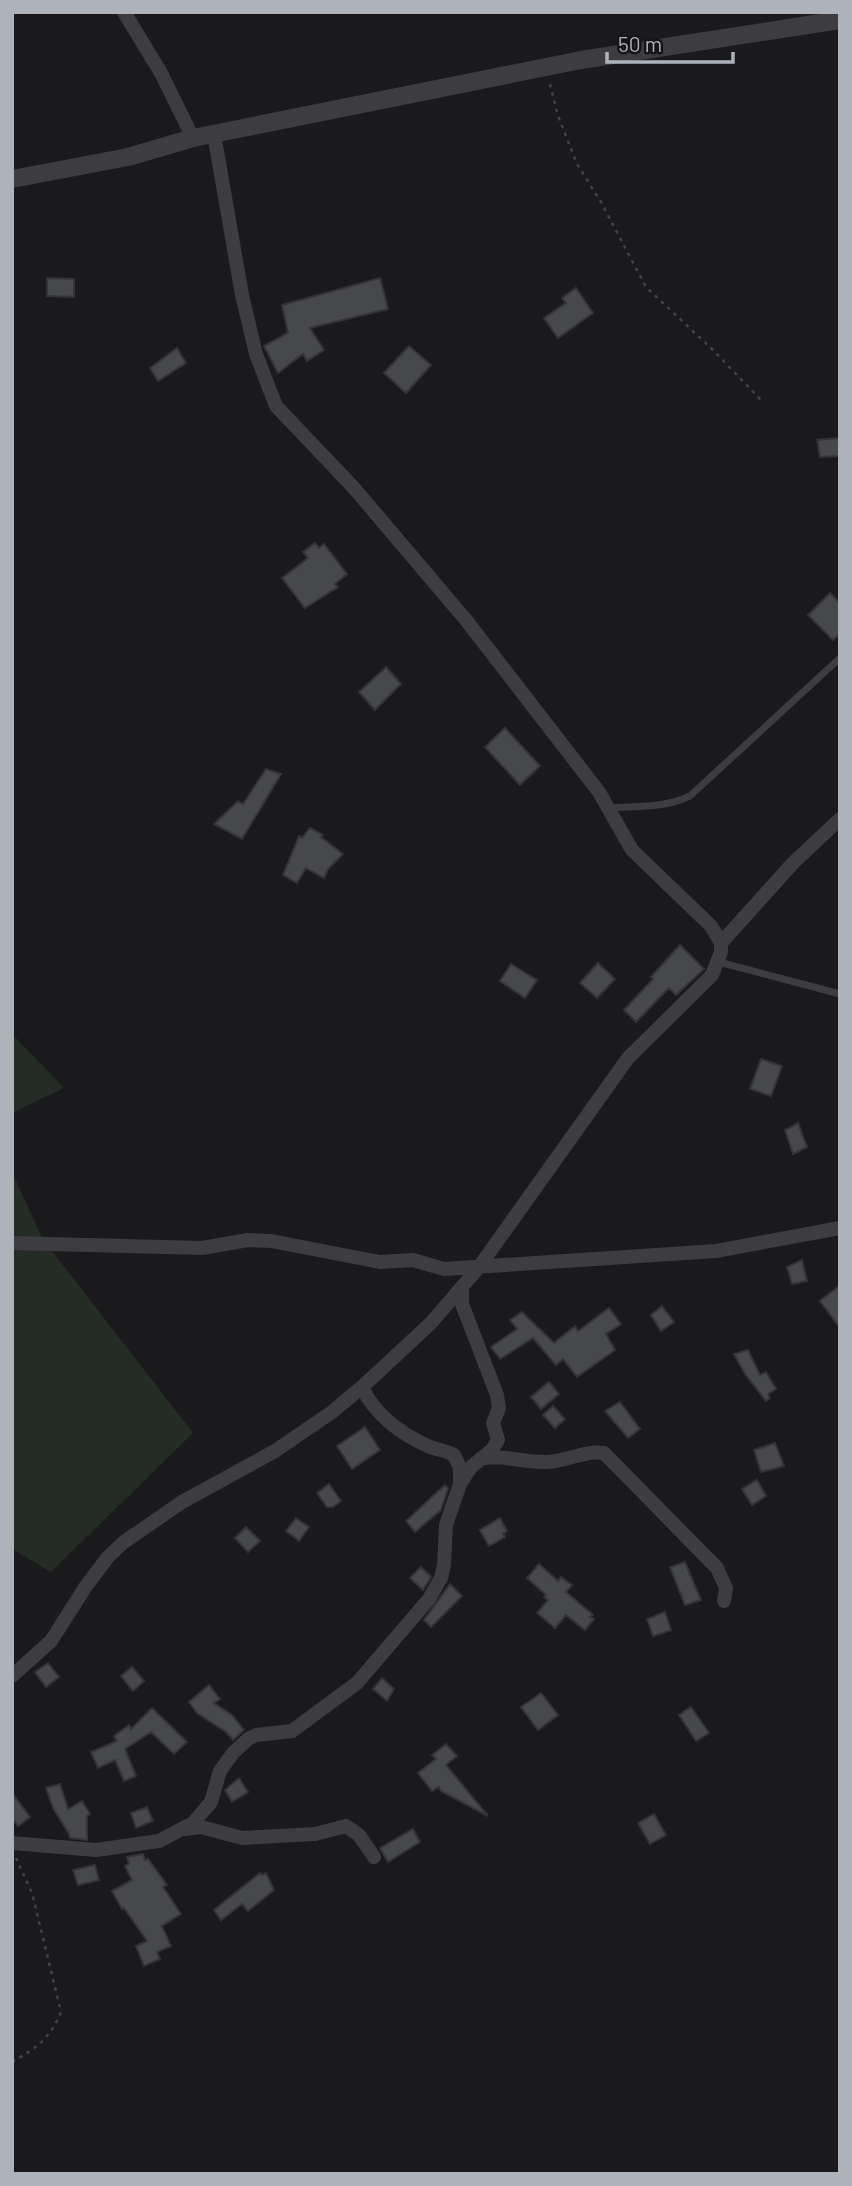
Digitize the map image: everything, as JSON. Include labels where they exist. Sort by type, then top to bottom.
[{"type":"street","points":[[124,12],[161,73],[193,138]]},
{"type":"street","points":[[12,179],[128,157],[193,138],[545,68],[840,20]]},
{"type":"street","points":[[214,134],[242,295],[256,354],[276,406],[354,488],[466,620],[610,808],[632,850],[711,926],[721,943]]},
{"type":"street","points":[[12,1676],[51,1642],[86,1586],[124,1542],[182,1502],[275,1451],[331,1412],[431,1323],[479,1267],[628,1058],[712,975],[719,962],[721,943],[793,863],[840,819]]},
{"type":"street","points":[[12,1243],[202,1248],[248,1240],[271,1241],[380,1262],[413,1260],[444,1269],[716,1251],[840,1228]]},
{"type":"street","points":[[183,1830],[203,1813],[211,1802],[220,1771],[233,1753],[256,1735],[292,1731],[358,1683],[429,1599],[441,1578],[446,1525],[460,1484],[471,1467],[497,1445],[493,1423],[499,1408],[497,1395],[462,1304],[463,1288]]},
{"type":"street","points":[[362,1387],[369,1403],[380,1415],[415,1439],[454,1455],[460,1468],[460,1484]]},
{"type":"street","points":[[479,1459],[550,1462],[594,1452],[604,1453],[717,1568],[726,1588],[724,1601]]},
{"type":"street","points":[[12,1843],[96,1850],[147,1844],[183,1830],[201,1827],[242,1838],[315,1835],[346,1826],[359,1835],[374,1857]]},
{"type":"lane","points":[[610,808],[665,804],[690,796],[840,658]]},
{"type":"lane","points":[[719,962],[840,994]]},
{"type":"path","points":[[545,68],[558,116],[577,164],[601,202],[646,286],[761,400]]},
{"type":"path","points":[[12,1852],[32,1893],[61,2012],[53,2031],[35,2049],[12,2062]]},
{"type":"shaded area","points":[[12,1034],[64,1088],[12,1113]]},
{"type":"shaded area","points":[[12,1172],[42,1238],[193,1433],[51,1572],[12,1549]]},
{"type":"building","points":[[47,278],[74,279],[74,297],[47,296]]},
{"type":"building","points":[[380,278],[388,309],[310,328],[324,350],[307,361],[303,354],[278,373],[264,346],[288,333],[282,305]]},
{"type":"building","points":[[576,288],[593,313],[558,338],[544,318],[566,303],[562,298]]},
{"type":"building","points":[[409,346],[431,365],[406,393],[384,373]]},
{"type":"building","points":[[177,348],[186,363],[158,381],[150,368]]},
{"type":"building","points":[[840,438],[840,456],[820,457],[817,440]]},
{"type":"building","points":[[315,543],[319,548],[324,544],[347,574],[335,584],[338,587],[305,608],[282,578],[308,558],[303,552]]},
{"type":"building","points":[[830,593],[840,603],[840,634],[833,640],[808,615]]},
{"type":"building","points":[[386,667],[401,684],[375,710],[359,692]]},
{"type":"building","points":[[505,728],[540,766],[520,785],[485,747]]},
{"type":"building","points":[[266,769],[281,774],[242,839],[214,824],[238,801],[243,804]]},
{"type":"building","points":[[310,828],[323,835],[321,837],[343,854],[328,869],[324,878],[306,868],[297,883],[283,875],[299,836],[302,838]]},
{"type":"building","points":[[680,945],[704,969],[676,995],[669,988],[636,1022],[624,1010]]},
{"type":"building","points":[[598,963],[615,979],[597,998],[580,983]]},
{"type":"building","points":[[511,964],[537,980],[525,998],[500,981]]},
{"type":"building","points":[[761,1059],[782,1066],[771,1096],[750,1089]]},
{"type":"building","points":[[798,1123],[807,1147],[793,1154],[785,1130]]},
{"type":"building","points":[[802,1260],[807,1281],[792,1284],[787,1267]]},
{"type":"building","points":[[840,1285],[840,1328],[820,1301]]},
{"type":"building","points":[[662,1306],[674,1322],[661,1331],[651,1315]]},
{"type":"building","points":[[609,1308],[621,1324],[606,1334],[615,1350],[577,1377],[563,1359],[556,1365],[533,1338],[500,1359],[491,1347],[517,1329],[510,1320],[522,1312],[554,1343],[575,1326],[578,1331]]},
{"type":"building","points":[[748,1350],[760,1375],[766,1372],[776,1389],[768,1394],[770,1398],[766,1401],[745,1374],[734,1354]]},
{"type":"building","points":[[549,1382],[559,1394],[541,1409],[531,1397]]},
{"type":"building","points":[[620,1402],[640,1429],[628,1438],[605,1411]]},
{"type":"building","points":[[553,1406],[565,1419],[555,1428],[543,1415]]},
{"type":"building","points":[[365,1427],[380,1450],[352,1469],[337,1446]]},
{"type":"building","points":[[775,1443],[784,1466],[761,1472],[754,1450]]},
{"type":"building","points":[[757,1480],[766,1496],[752,1505],[742,1489]]},
{"type":"building","points":[[329,1484],[341,1501],[333,1507],[327,1507],[317,1493]]},
{"type":"building","points":[[445,1485],[448,1488],[441,1510],[415,1532],[406,1521]]},
{"type":"building","points":[[296,1518],[309,1527],[299,1541],[286,1531]]},
{"type":"building","points":[[500,1518],[507,1531],[503,1534],[505,1537],[489,1546],[480,1530]]},
{"type":"building","points":[[246,1527],[260,1541],[248,1552],[235,1538]]},
{"type":"building","points":[[685,1562],[701,1600],[685,1605],[670,1567]]},
{"type":"building","points":[[539,1564],[558,1581],[561,1577],[572,1585],[566,1592],[593,1615],[590,1617],[594,1619],[585,1630],[566,1615],[555,1628],[537,1613],[548,1600],[527,1578]]},
{"type":"building","points":[[421,1567],[431,1577],[423,1590],[410,1578]]},
{"type":"building","points":[[450,1584],[462,1596],[431,1627],[424,1620]]},
{"type":"building","points":[[665,1612],[671,1630],[653,1636],[647,1619]]},
{"type":"building","points":[[48,1663],[59,1677],[46,1687],[35,1672]]},
{"type":"building","points":[[132,1667],[144,1681],[133,1691],[121,1676]]},
{"type":"building","points":[[382,1678],[394,1689],[387,1701],[373,1689]]},
{"type":"building","points":[[209,1685],[220,1699],[214,1703],[232,1715],[244,1730],[233,1740],[226,1732],[197,1713],[189,1702]]},
{"type":"building","points":[[541,1693],[558,1715],[538,1730],[521,1707]]},
{"type":"building","points":[[691,1707],[709,1733],[696,1741],[679,1715]]},
{"type":"building","points":[[152,1708],[187,1742],[174,1754],[151,1732],[125,1749],[136,1776],[124,1781],[115,1760],[98,1768],[91,1752],[117,1741],[114,1736],[129,1725],[131,1729]]},
{"type":"building","points":[[446,1744],[457,1756],[446,1765],[488,1816],[441,1791],[439,1787],[432,1791],[418,1773],[436,1759],[432,1755]]},
{"type":"building","points":[[239,1778],[248,1792],[232,1802],[225,1790]]},
{"type":"building","points":[[60,1784],[68,1809],[82,1801],[90,1814],[87,1816],[87,1840],[70,1838],[53,1808],[46,1788]]},
{"type":"building","points":[[12,1793],[30,1817],[18,1826],[12,1818]]},
{"type":"building","points":[[147,1807],[153,1821],[136,1828],[131,1813]]},
{"type":"building","points":[[654,1814],[666,1835],[650,1844],[638,1823]]},
{"type":"building","points":[[413,1829],[420,1842],[388,1862],[380,1848]]},
{"type":"building","points":[[143,1854],[167,1885],[163,1887],[181,1914],[162,1926],[171,1946],[157,1952],[160,1959],[144,1966],[136,1946],[147,1941],[124,1908],[122,1909],[112,1891],[132,1880],[125,1866],[129,1864],[127,1857]]},
{"type":"building","points":[[95,1865],[99,1880],[78,1885],[73,1870]]},
{"type":"building","points":[[260,1873],[266,1873],[274,1890],[248,1911],[242,1904],[221,1920],[214,1910]]}]
